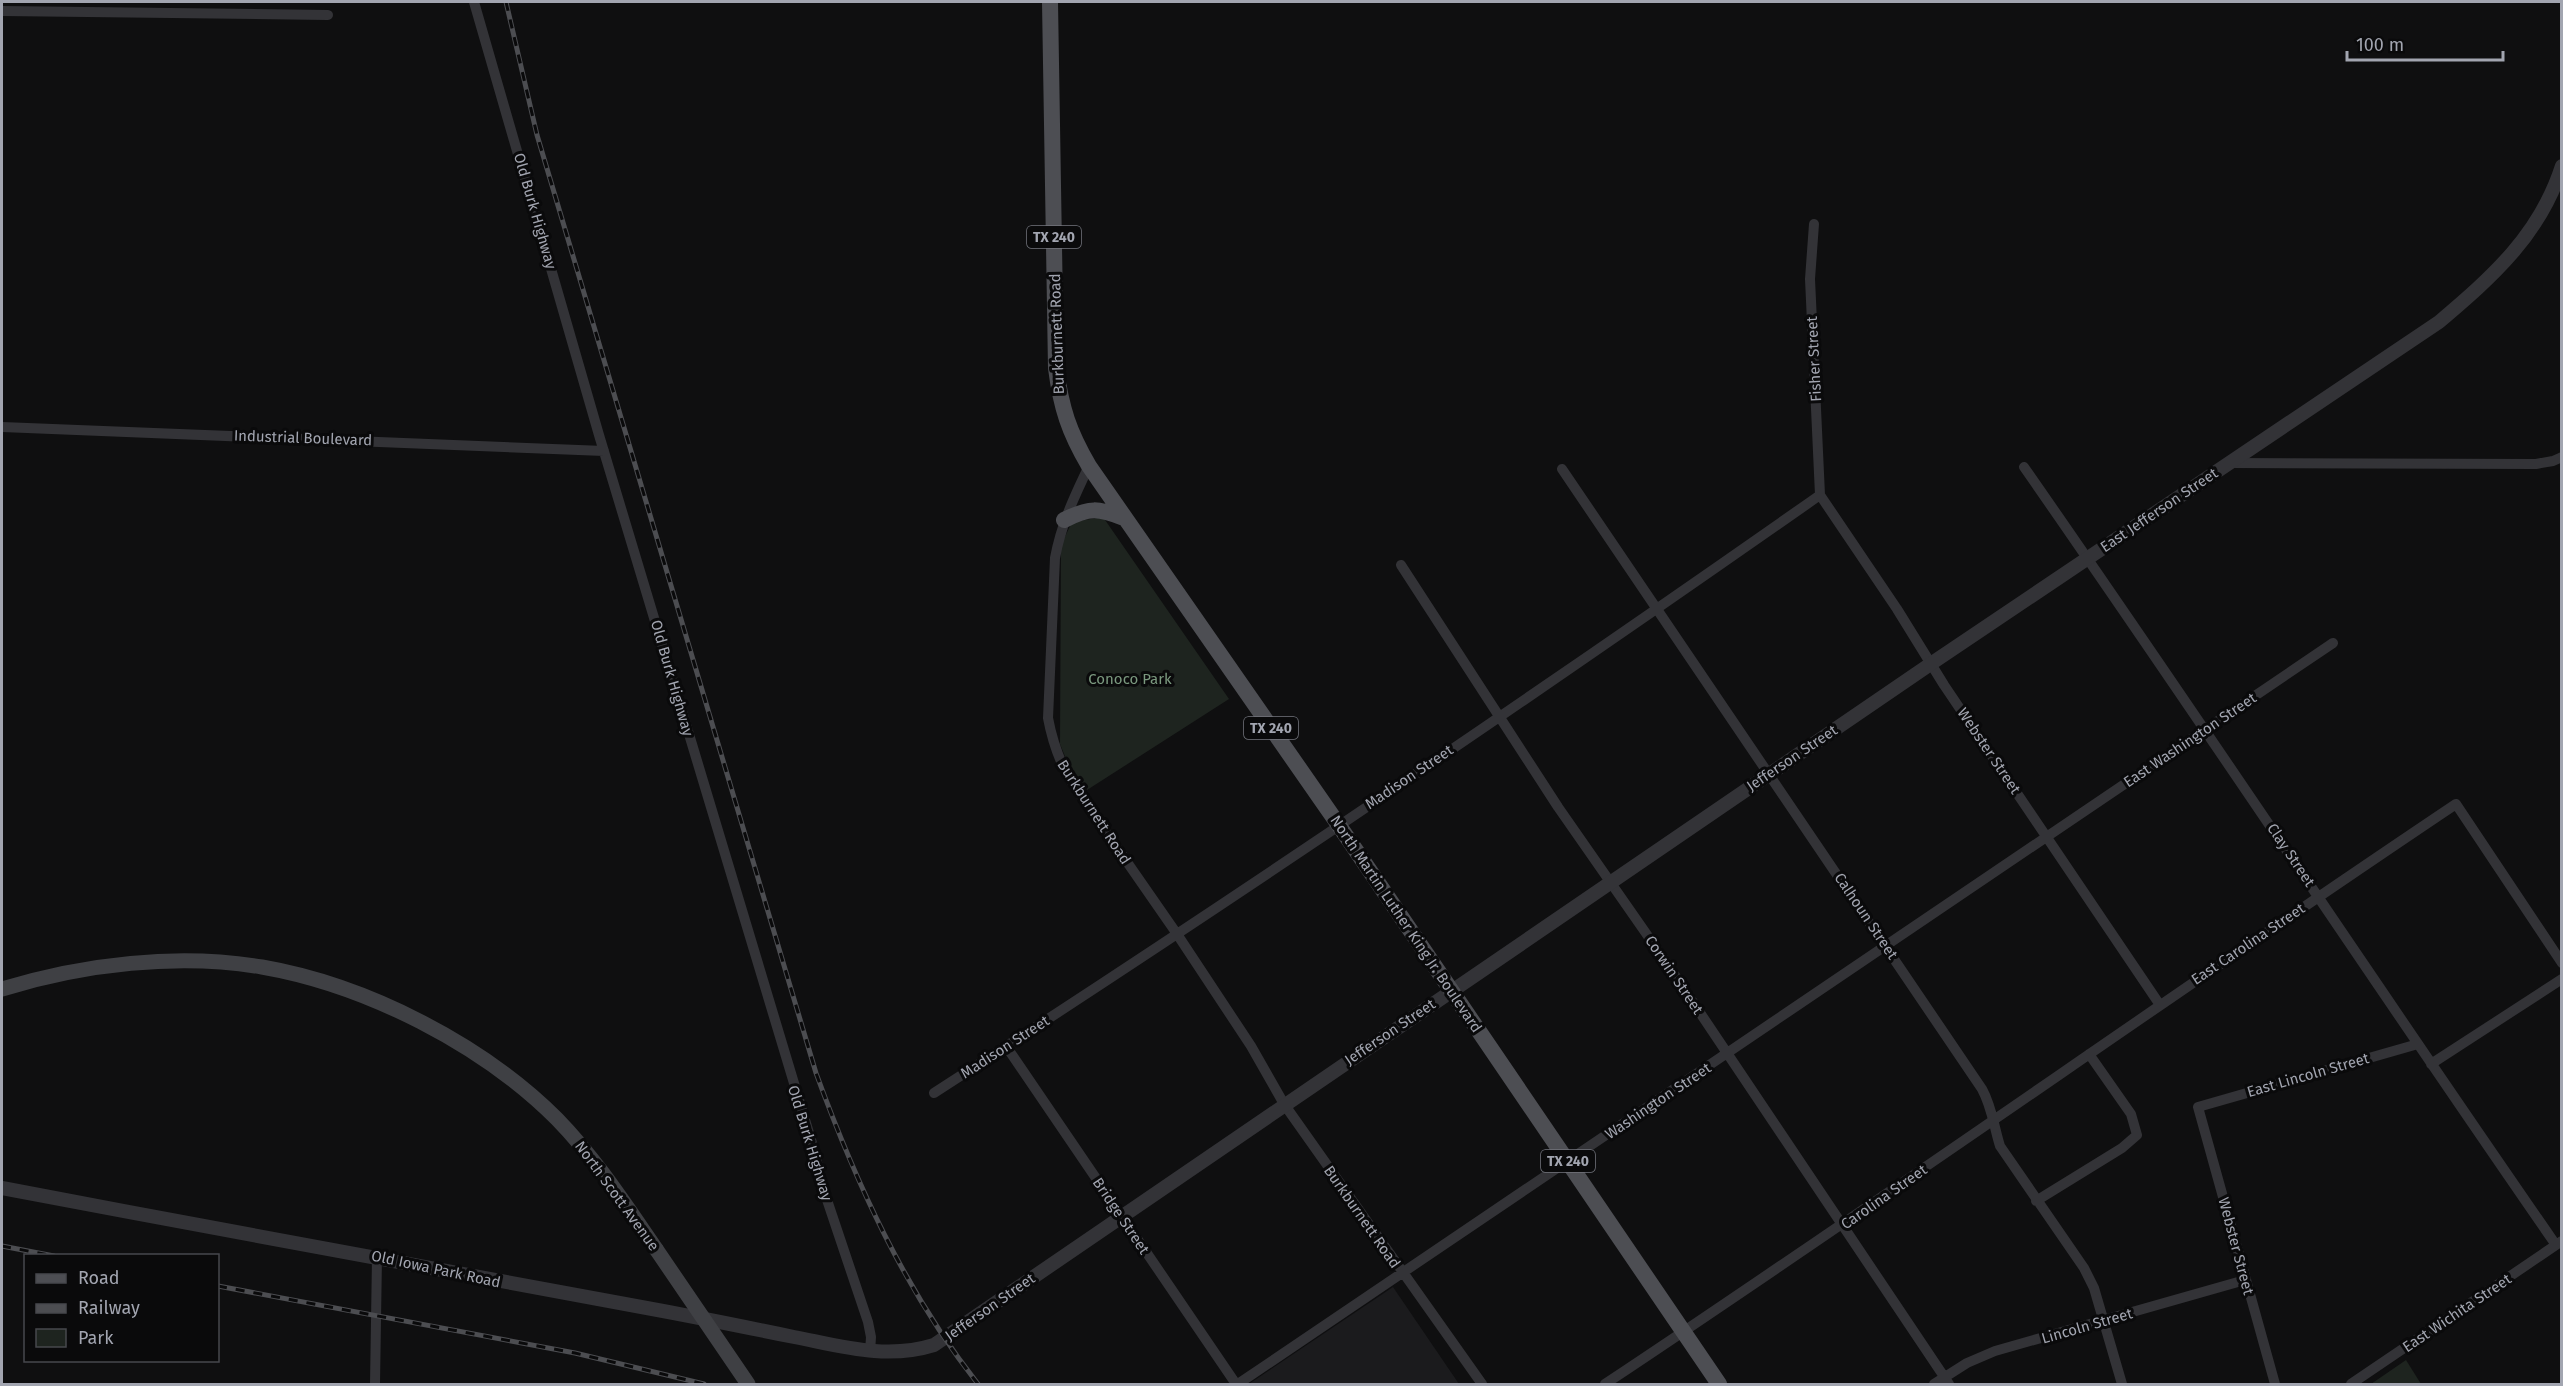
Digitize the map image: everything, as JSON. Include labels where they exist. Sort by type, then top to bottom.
[{"type":"main road","name":"Burkburnett Road","points":[[1050,2],[1056,368],[1063,412],[1072,438],[1089,466]]},
{"type":"main road","name":"North Martin Luther King Jr. Boulevard","points":[[1089,466],[1338,824],[1719,1384]]},
{"type":"main road","points":[[1064,520],[1083,510],[1092,509],[1124,518]]},
{"type":"main road","name":"North Scott Avenue","points":[[2,989],[56,975],[103,967],[157,962],[212,962],[285,972],[335,987],[421,1023],[487,1062],[556,1119],[604,1174],[748,1384]]},
{"type":"street","name":"Old Burk Highway","points":[[474,2],[604,451],[822,1185],[868,1322],[871,1337],[870,1352]]},
{"type":"street","points":[[2,11],[328,15]]},
{"type":"street","points":[[2229,463],[2439,322],[2481,286],[2507,262],[2524,239],[2555,186],[2562,166]]},
{"type":"street","name":"Fisher Street","points":[[1814,224],[1810,279],[1820,495]]},
{"type":"street","name":"Industrial Boulevard","points":[[2,427],[604,451]]},
{"type":"street","name":"East Jefferson Street","points":[[1932,663],[2229,463],[2536,464],[2562,457]]},
{"type":"street","name":"Burkburnett Road","points":[[1089,466],[1064,520],[1055,558],[1048,718],[1052,741],[1068,777],[1177,934],[1251,1046],[1284,1104],[1401,1273],[1482,1384]]},
{"type":"street","name":"Clay Street","points":[[2024,467],[2205,728],[2431,1064],[2559,1243]]},
{"type":"street","name":"Calhoun Street","points":[[1562,469],[1982,1089],[2001,1146],[2036,1201],[2084,1268],[2094,1288],[2122,1384]]},
{"type":"street","name":"Madison Street","points":[[934,1093],[1177,934],[1658,609],[1820,495]]},
{"type":"street","name":"Webster Street","points":[[1820,495],[2160,1005]]},
{"type":"street","name":"Corwin Street","points":[[1401,565],[1498,717],[1842,1226],[1942,1382]]},
{"type":"street","name":"East Washington Street","points":[[2047,837],[2333,643]]},
{"type":"street","name":"Jefferson Street","points":[[870,1352],[908,1352],[934,1345],[1932,663]]},
{"type":"street","name":"East Carolina Street","points":[[2160,1005],[2456,804],[2562,963]]},
{"type":"street","name":"Washington Street","points":[[1237,1384],[1569,1162],[2047,837]]},
{"type":"street","points":[[2431,1064],[2562,979]]},
{"type":"street","name":"Carolina Street","points":[[1605,1384],[1842,1226],[2160,1005]]},
{"type":"street","name":"East Lincoln Street","points":[[2198,1107],[2418,1044]]},
{"type":"street","name":"Bridge Street","points":[[1006,1046],[1237,1384]]},
{"type":"street","points":[[2036,1201],[2122,1148],[2137,1135],[2131,1114],[2089,1054]]},
{"type":"street","name":"Webster Street","points":[[2198,1107],[2275,1384]]},
{"type":"street","name":"Old Iowa Park Road","points":[[2,1188],[376,1257],[498,1282],[664,1311],[870,1352]]},
{"type":"street","name":"East Wichita Street","points":[[2351,1384],[2559,1243]]},
{"type":"street","points":[[375,1384],[376,1257]]},
{"type":"street","name":"Lincoln Street","points":[[1942,1382],[1967,1363],[1995,1351],[2245,1280]]},
{"type":"shaded area","points":[[1393,1287],[1459,1384],[1249,1384]]},
{"type":"green space","name":"Conoco Park","points":[[1103,517],[1229,699],[1087,790],[1069,766],[1060,744],[1061,545],[1072,522]]},
{"type":"green space","points":[[2406,1360],[2421,1384],[2371,1384]]},
{"type":"railway","points":[[506,2],[537,135],[816,1073],[848,1155],[905,1274],[928,1312],[978,1384]]},
{"type":"railway","points":[[2,1246],[44,1254]]},
{"type":"railway","points":[[219,1286],[575,1353],[704,1384]]}]
